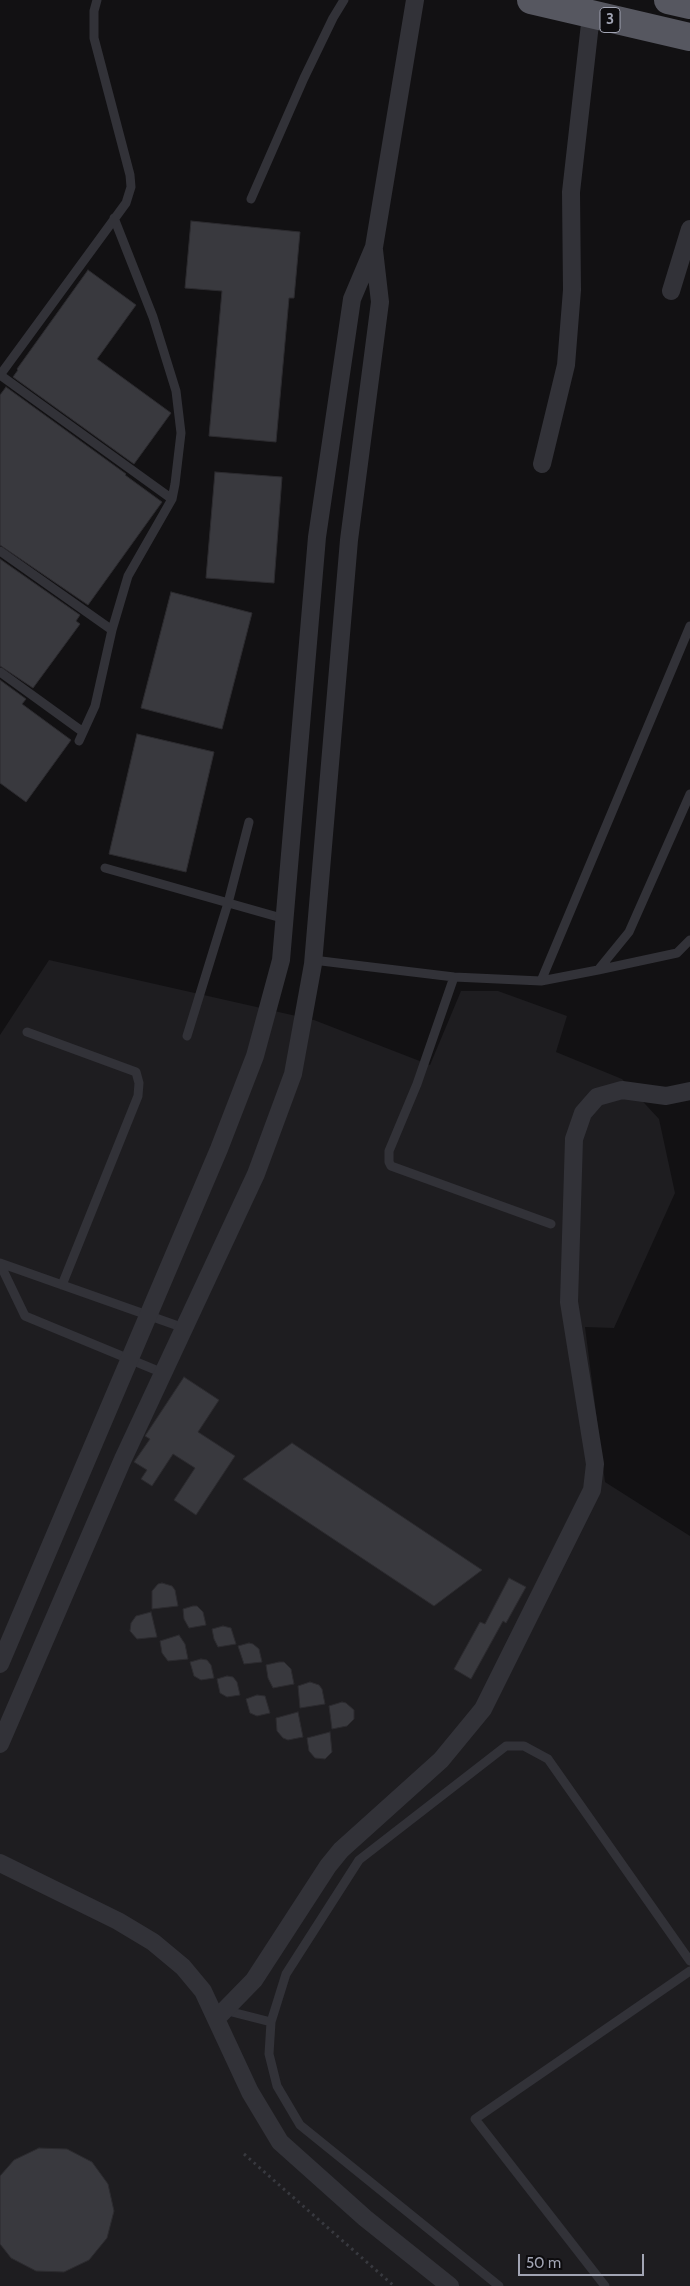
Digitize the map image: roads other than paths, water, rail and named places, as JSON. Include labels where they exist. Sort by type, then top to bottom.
[{"type":"highway","name":"3","points":[[531,0],[600,12],[690,37]]},
{"type":"highway","points":[[668,0],[690,5]]},
{"type":"street","points":[[0,1664],[219,1149],[255,1056],[281,960],[317,537],[352,298],[374,247],[415,0]]},
{"type":"street","points":[[542,464],[566,365],[572,290],[571,192],[600,12]]},
{"type":"street","points":[[671,291],[690,228]]},
{"type":"street","points":[[0,1744],[123,1459],[256,1174],[293,1074],[313,960],[349,540],[380,302],[374,247]]},
{"type":"street","points":[[220,2015],[254,1980],[328,1866],[341,1850],[441,1760],[483,1710],[592,1490],[595,1464],[569,1302],[574,1139],[577,1130],[583,1113],[597,1097],[622,1090],[666,1096],[690,1091]]},
{"type":"street","points":[[0,1863],[118,1921],[152,1942],[183,1967],[220,2015],[250,2092],[280,2142],[365,2218],[450,2286]]},
{"type":"lane","points":[[97,0],[94,12],[94,38],[130,175],[131,187],[126,203],[0,375],[172,499]]},
{"type":"lane","points":[[251,199],[332,18],[344,0]]},
{"type":"lane","points":[[0,672],[81,736],[95,706],[112,630],[128,576],[172,499],[181,432],[176,391],[152,317],[114,218]]},
{"type":"lane","points":[[0,551],[112,630]]},
{"type":"lane","points":[[541,981],[690,626]]},
{"type":"lane","points":[[598,970],[629,932],[690,794]]},
{"type":"lane","points":[[187,1036],[228,903],[249,822]]},
{"type":"lane","points":[[105,868],[285,919]]},
{"type":"lane","points":[[313,960],[454,977],[541,981],[677,953],[690,940]]},
{"type":"lane","points":[[454,977],[418,1084],[389,1151],[389,1162],[391,1166],[551,1224]]},
{"type":"lane","points":[[27,1032],[136,1072],[139,1083],[138,1096],[62,1285]]},
{"type":"lane","points":[[0,1263],[184,1328]]},
{"type":"lane","points":[[0,1263],[25,1316],[164,1373]]},
{"type":"lane","points":[[499,2286],[300,2125],[277,2086],[269,2054],[271,2022],[286,1974],[359,1860],[506,1746],[524,1746],[548,1759],[690,1962]]},
{"type":"lane","points":[[605,2286],[475,2119],[690,1971]]},
{"type":"lane","points":[[220,2015],[271,2022]]}]
